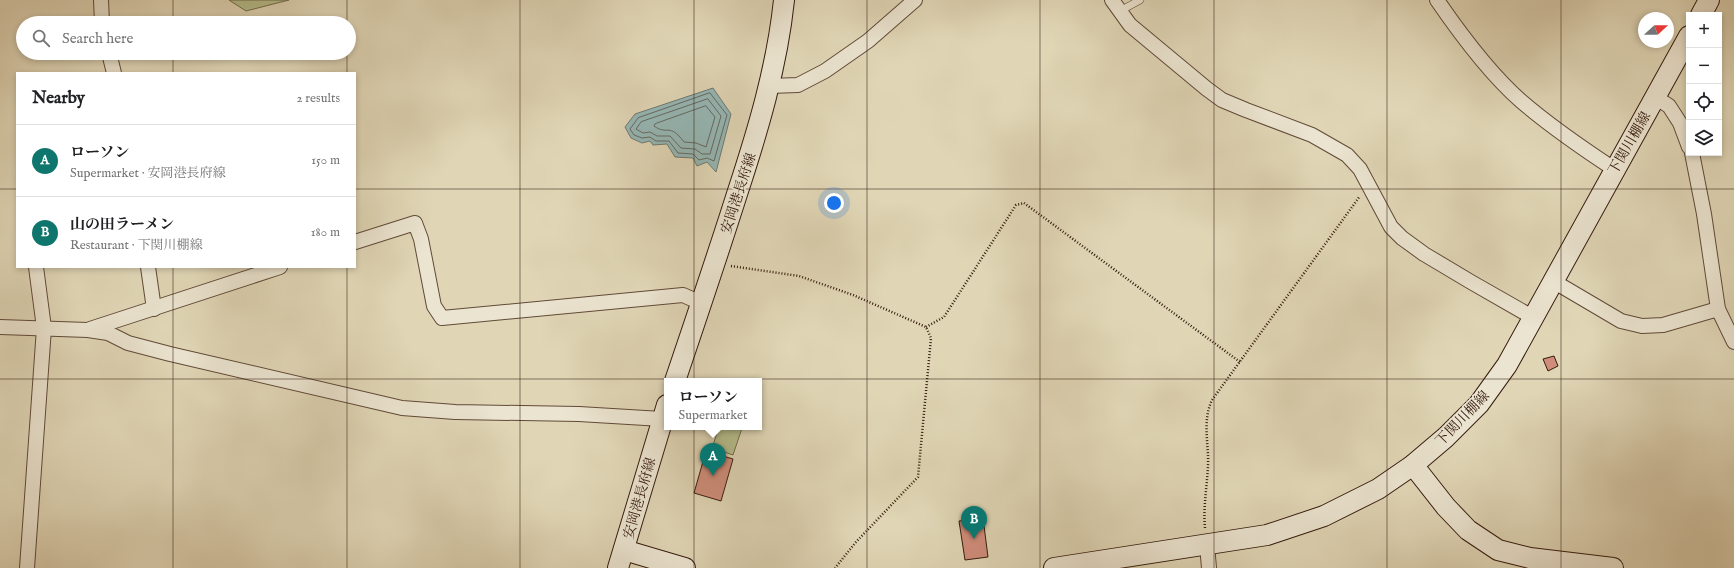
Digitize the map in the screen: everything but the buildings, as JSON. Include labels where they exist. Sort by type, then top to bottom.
[{"type":"main road","name":"安岡港長府線","points":[[676,378],[755,140],[770,86],[780,35],[784,0]]},
{"type":"main road","points":[[1703,12],[1709,0]]},
{"type":"main road","name":"下関川棚線","points":[[1054,568],[1207,546],[1267,535],[1324,516],[1378,489],[1413,465],[1446,437],[1479,404],[1507,365],[1614,169],[1686,41]]},
{"type":"main road","name":"安岡港長府線","points":[[621,559],[664,415]]},
{"type":"main road","points":[[1413,465],[1446,507],[1468,530],[1498,550],[1530,558],[1613,568]]},
{"type":"main road","points":[[621,559],[685,568]]},
{"type":"street","points":[[101,0],[102,16]]},
{"type":"street","points":[[770,86],[798,85],[826,71],[868,41],[915,0]]},
{"type":"street","points":[[1112,0],[1130,25],[1222,100],[1312,135],[1347,155],[1360,169],[1391,227],[1402,238],[1424,254],[1534,318]]},
{"type":"street","points":[[1437,0],[1465,40],[1519,100],[1581,148],[1614,169]]},
{"type":"street","points":[[111,60],[114,72]]},
{"type":"street","points":[[1655,97],[1669,106],[1680,123],[1686,139]]},
{"type":"street","points":[[1693,156],[1704,214],[1718,309],[1734,342]]},
{"type":"street","points":[[356,242],[415,222],[421,239],[434,306],[442,318],[683,295],[701,303]]},
{"type":"street","points":[[27,568],[44,328],[36,268]]},
{"type":"street","points":[[148,268],[154,309]]},
{"type":"street","points":[[88,330],[277,268]]},
{"type":"street","points":[[1553,281],[1622,321],[1642,326],[1663,325],[1718,309]]},
{"type":"street","points":[[0,327],[88,330],[108,333],[128,343],[170,354],[402,408],[455,412],[579,414],[664,412]]},
{"type":"street","points":[[1207,546],[1209,568]]},
{"type":"lane","points":[[1120,11],[1140,0]]},
{"type":"path","points":[[1207,546],[1204,514],[1208,466],[1206,421],[1207,411],[1212,400],[1363,192],[1371,188]]},
{"type":"path","points":[[926,327],[944,317],[1016,205],[1024,203],[1240,362]]},
{"type":"path","points":[[715,263],[799,276],[853,295],[926,327],[931,338],[918,477],[856,542],[835,568]]},
{"type":"green space","points":[[229,0],[289,0],[246,11]]},
{"type":"green space","points":[[718,430],[741,430],[733,455],[712,448]]},
{"type":"water","points":[[713,88],[731,114],[716,172],[707,162],[697,166],[693,158],[675,157],[667,144],[653,145],[650,141],[642,143],[631,138],[625,127],[635,114]]},
{"type":"place","name":"ローソン","points":[[713,476]]},
{"type":"place","name":"山の田ラーメン","points":[[974,539]]}]
